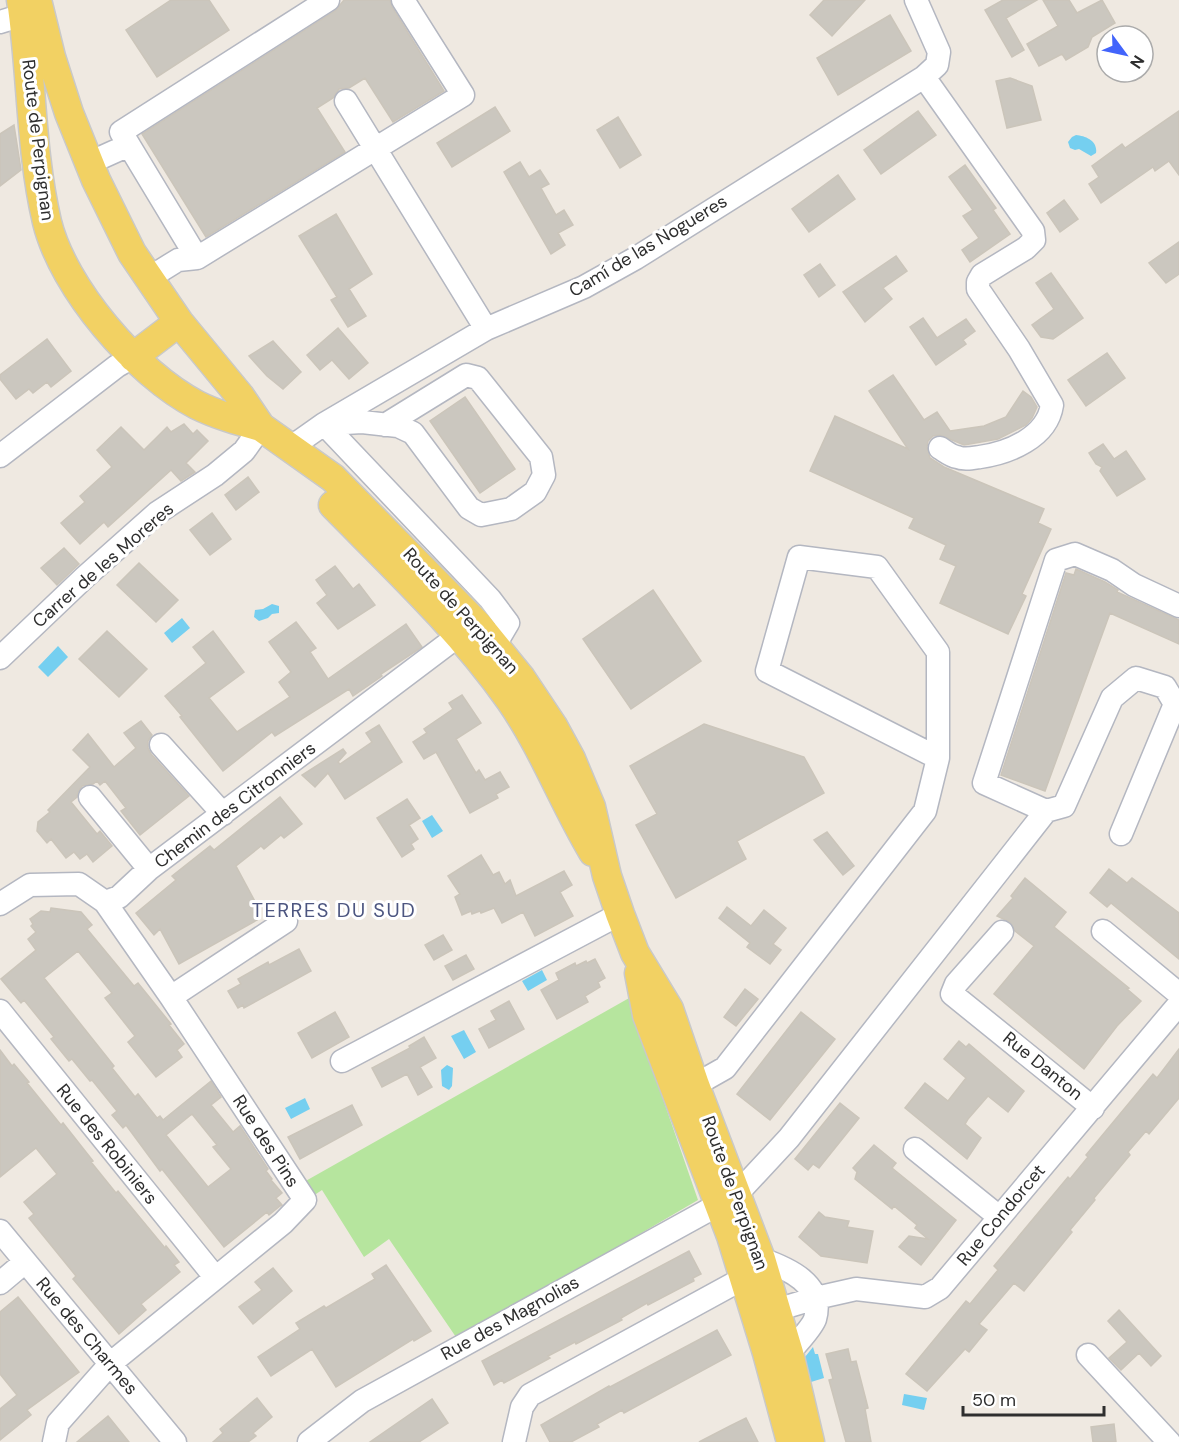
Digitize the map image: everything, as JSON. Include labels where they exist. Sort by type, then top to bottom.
[{"type":"main road","name":"Route de Perpignan","points":[[24,11],[54,68],[89,163],[132,253],[179,322],[240,396],[261,427]]},
{"type":"main road","name":"Route de Perpignan","points":[[24,11],[39,170],[47,223],[65,267],[88,304],[110,333],[156,378],[196,404],[230,418],[261,427],[333,478],[428,572],[495,645],[521,678],[553,726],[571,759],[591,807],[607,876],[635,953],[647,1015],[685,1087],[752,1269],[778,1353],[810,1442]]},
{"type":"main road","points":[[133,357],[179,322]]},
{"type":"main road","name":"Route de Perpignan","points":[[290,448],[321,494],[426,599],[478,657],[517,711],[541,750],[572,817],[607,876]]},
{"type":"main road","name":"Route de Perpignan","points":[[727,1200],[731,1236],[752,1269],[771,1311],[791,1442]]},
{"type":"street","points":[[197,258],[121,132],[328,0]]},
{"type":"street","points":[[149,278],[178,260],[197,258],[463,94],[403,0]]},
{"type":"street","name":"Camí de las Nogueres","points":[[290,448],[324,424],[486,329],[584,288],[626,264],[924,76],[937,65],[939,52],[916,0]]},
{"type":"street","points":[[924,76],[1033,231],[1034,240],[1026,248],[982,275],[978,282],[978,289],[1019,349],[1052,405],[1040,430],[1026,442],[992,455],[968,458],[956,457],[940,448]]},
{"type":"street","points":[[346,101],[486,329]]},
{"type":"street","points":[[89,163],[129,145]]},
{"type":"street","points":[[0,456],[117,366],[133,357]]},
{"type":"street","points":[[324,424],[362,422],[385,425],[398,426],[413,433],[469,508],[481,516],[511,509],[535,492],[544,475],[541,457],[478,378],[466,375],[385,425]]},
{"type":"street","points":[[324,424],[490,599],[508,623],[495,645]]},
{"type":"street","name":"Carrer de les Moreres","points":[[0,658],[85,577],[157,513],[215,475],[244,451],[261,427]]},
{"type":"street","points":[[1046,811],[984,783],[1056,560],[1076,554],[1113,570],[1134,585],[1179,606]]},
{"type":"street","points":[[685,1087],[725,1068],[925,811],[938,758],[938,652],[878,567],[799,557],[767,671],[938,758]]},
{"type":"street","name":"Chemin des Citronniers","points":[[105,902],[119,897],[149,869],[458,636]]},
{"type":"street","name":"Rue des Magnolias","points":[[309,1442],[362,1401],[727,1200],[789,1138],[1046,811],[1064,806],[1112,698],[1136,678],[1165,687],[1175,704],[1121,834]]},
{"type":"street","points":[[161,745],[223,814]]},
{"type":"street","points":[[90,796],[149,869]]},
{"type":"street","points":[[0,904],[30,885],[69,884],[79,884],[105,902]]},
{"type":"street","name":"Rue des Pins","points":[[54,1442],[58,1423],[111,1363],[283,1223],[305,1200],[171,997],[105,902]]},
{"type":"street","points":[[342,1061],[620,914]]},
{"type":"street","points":[[171,997],[286,921]]},
{"type":"street","points":[[1103,931],[1179,994]]},
{"type":"street","name":"Rue Danton","points":[[1002,932],[956,984],[952,994],[1093,1108]]},
{"type":"street","name":"Rue Condorcet","points":[[771,1311],[816,1298],[856,1290],[925,1297],[940,1288],[998,1216],[1093,1108],[1179,1004]]},
{"type":"street","name":"Rue des Robiniers","points":[[0,1011],[215,1277]]},
{"type":"street","points":[[915,1149],[998,1216]]},
{"type":"street","name":"Rue des Charmes","points":[[0,1231],[175,1442]]},
{"type":"street","points":[[731,1236],[771,1311]]},
{"type":"street","points":[[0,1283],[25,1262]]},
{"type":"street","points":[[514,1442],[522,1407],[530,1395],[752,1269],[775,1264],[804,1280],[816,1298],[815,1320],[778,1353]]},
{"type":"street","points":[[1088,1355],[1169,1442]]},
{"type":"green space","points":[[638,993],[641,994],[629,1001],[698,1200],[458,1340],[389,1239],[364,1257],[322,1190],[304,1202],[295,1187]]},
{"type":"water","points":[[1076,135],[1091,140],[1095,145],[1096,153],[1091,156],[1079,149],[1070,148],[1068,142]]},
{"type":"water","points":[[272,604],[279,606],[279,613],[259,621],[254,617],[255,610]]},
{"type":"water","points":[[182,618],[190,628],[172,643],[164,633]]},
{"type":"water","points":[[58,646],[68,657],[48,677],[38,667]]},
{"type":"water","points":[[432,815],[443,831],[432,838],[422,821]]},
{"type":"water","points":[[542,970],[547,980],[528,991],[522,981]]},
{"type":"water","points":[[464,1030],[476,1052],[464,1059],[451,1036]]},
{"type":"water","points":[[447,1065],[453,1068],[452,1086],[449,1090],[442,1086],[441,1070]]},
{"type":"water","points":[[305,1098],[310,1109],[291,1119],[285,1108]]},
{"type":"water","points":[[813,1347],[815,1354],[818,1354],[824,1378],[811,1382],[805,1357]]},
{"type":"water","points":[[904,1394],[927,1398],[924,1410],[902,1405]]},
{"type":"building","points":[[171,0],[209,0],[229,30],[157,77],[126,30]]},
{"type":"building","points":[[344,0],[390,0],[392,7],[444,91],[393,122],[365,78],[349,88],[339,89],[333,98],[317,108],[345,152],[206,237],[142,134],[335,11]]},
{"type":"building","points":[[824,0],[865,0],[832,36],[810,15]]},
{"type":"building","points":[[1003,0],[1037,0],[1006,18],[1024,50],[1012,57],[985,10]]},
{"type":"building","points":[[1043,0],[1069,0],[1077,13],[1102,0],[1115,23],[1095,24],[1095,35],[1088,47],[1066,60],[1062,54],[1039,66],[1027,44],[1058,26]]},
{"type":"building","points":[[890,15],[911,51],[838,95],[817,58]]},
{"type":"building","points":[[1010,78],[1032,86],[1041,120],[1007,128],[996,81]]},
{"type":"building","points":[[495,107],[510,131],[452,167],[437,143]]},
{"type":"building","points":[[918,111],[936,135],[881,174],[864,150]]},
{"type":"building","points":[[1179,111],[1179,175],[1169,161],[1155,171],[1153,167],[1101,203],[1089,184],[1099,177],[1092,166],[1122,144],[1125,148]]},
{"type":"building","points":[[618,117],[641,155],[620,168],[597,130]]},
{"type":"building","points":[[14,125],[21,170],[0,186],[0,134]]},
{"type":"building","points":[[520,162],[529,177],[540,170],[549,184],[541,188],[556,215],[564,210],[573,225],[558,233],[565,245],[551,254],[504,172]]},
{"type":"building","points":[[965,165],[996,208],[993,210],[1010,234],[970,262],[962,250],[979,238],[963,216],[973,210],[949,177]]},
{"type":"building","points":[[838,175],[855,199],[809,232],[792,209]]},
{"type":"building","points":[[1064,200],[1078,219],[1060,232],[1047,213]]},
{"type":"building","points":[[336,214],[372,274],[349,289],[366,316],[348,327],[331,300],[337,297],[299,236]]},
{"type":"building","points":[[1179,242],[1179,274],[1166,283],[1149,263]]},
{"type":"building","points":[[896,256],[907,271],[883,288],[892,299],[865,322],[843,292]]},
{"type":"building","points":[[820,264],[835,285],[819,297],[804,275]]},
{"type":"building","points":[[1051,273],[1083,318],[1053,339],[1041,337],[1032,325],[1054,309],[1036,283]]},
{"type":"building","points":[[923,318],[937,338],[966,319],[975,331],[963,340],[966,344],[936,365],[910,327]]},
{"type":"building","points":[[338,328],[368,363],[349,379],[332,360],[320,370],[307,355]]},
{"type":"building","points":[[47,339],[71,371],[51,387],[47,382],[33,393],[29,389],[16,399],[0,379],[0,375]]},
{"type":"building","points":[[273,341],[301,372],[283,389],[267,376],[249,356]]},
{"type":"building","points":[[1107,353],[1125,378],[1086,406],[1068,380]]},
{"type":"building","points":[[893,375],[924,420],[937,412],[950,431],[984,426],[1006,417],[1023,391],[1031,397],[1037,407],[1026,425],[998,439],[964,445],[940,435],[933,436],[928,441],[927,447],[930,458],[944,467],[1044,509],[1038,523],[1051,529],[1022,594],[1026,596],[1008,634],[940,603],[956,566],[940,559],[946,545],[909,528],[914,518],[810,471],[835,416],[908,449],[869,391]]},
{"type":"building","points":[[465,397],[515,469],[480,493],[430,421]]},
{"type":"building","points":[[184,424],[193,434],[197,430],[208,441],[186,463],[195,472],[181,481],[171,470],[108,527],[104,522],[80,544],[61,523],[85,502],[80,496],[112,467],[97,450],[121,427],[144,450],[167,427],[171,432]]},
{"type":"building","points":[[1103,444],[1114,459],[1126,451],[1145,479],[1117,496],[1100,471],[1102,467],[1096,464],[1089,453]]},
{"type":"building","points":[[248,477],[259,492],[236,510],[225,495]]},
{"type":"building","points":[[212,513],[231,539],[210,555],[190,530]]},
{"type":"building","points":[[64,548],[79,564],[57,585],[41,568]]},
{"type":"building","points":[[139,563],[178,600],[156,622],[117,585]]},
{"type":"building","points":[[335,566],[353,589],[359,584],[375,605],[338,629],[317,603],[327,595],[316,580]]},
{"type":"building","points":[[1076,569],[1105,582],[1118,590],[1117,592],[1179,620],[1179,644],[1110,613],[1045,791],[1001,775],[1066,573],[1074,575]]},
{"type":"building","points":[[653,590],[701,661],[631,709],[583,639]]},
{"type":"building","points":[[296,622],[316,648],[310,652],[328,679],[406,624],[422,647],[353,696],[349,689],[275,736],[272,732],[223,771],[165,696],[206,663],[193,647],[213,631],[244,672],[209,698],[237,732],[290,697],[279,682],[291,672],[269,642]]},
{"type":"building","points":[[107,631],[147,669],[119,697],[79,659]]},
{"type":"building","points":[[462,695],[481,723],[456,739],[476,773],[479,770],[485,780],[500,772],[509,787],[496,794],[498,798],[470,813],[436,752],[424,759],[413,742],[427,733],[424,729],[453,709],[449,703]]},
{"type":"building","points":[[141,721],[152,735],[148,741],[151,754],[189,796],[140,835],[121,811],[126,808],[105,781],[100,785],[97,781],[82,786],[77,797],[71,802],[97,834],[100,831],[112,846],[93,862],[87,854],[80,859],[74,852],[66,858],[51,839],[47,843],[37,831],[38,822],[50,812],[48,810],[90,767],[73,750],[88,734],[114,767],[136,748],[124,733]]},
{"type":"building","points":[[704,724],[804,757],[824,793],[737,841],[746,859],[676,898],[636,825],[657,814],[630,766]]},
{"type":"building","points":[[379,725],[402,762],[345,799],[328,773],[315,787],[302,775],[343,749],[346,753],[338,762],[340,764],[372,742],[366,733]]},
{"type":"building","points":[[280,797],[302,824],[284,838],[281,835],[264,849],[261,846],[236,866],[259,909],[253,913],[257,920],[179,964],[160,929],[154,935],[136,913],[176,880],[172,876],[210,846],[214,850]]},
{"type":"building","points":[[407,799],[420,818],[409,825],[418,839],[411,844],[414,849],[402,857],[377,818]]},
{"type":"building","points":[[827,832],[854,866],[843,875],[814,840]]},
{"type":"building","points":[[481,855],[493,875],[499,872],[505,884],[510,880],[516,896],[564,871],[572,885],[560,892],[573,916],[535,936],[523,912],[502,923],[494,908],[481,913],[480,911],[472,914],[471,911],[462,915],[455,897],[460,894],[448,876]]},
{"type":"building","points":[[1109,869],[1127,883],[1132,878],[1179,913],[1179,959],[1111,903],[1107,907],[1090,893]]},
{"type":"building","points":[[1025,878],[1066,912],[1054,927],[1129,988],[1127,989],[1141,1001],[1117,1026],[1084,1069],[994,994],[1034,946],[1015,931],[1010,922],[997,916],[1013,898],[1011,896]]},
{"type":"building","points":[[727,907],[751,926],[764,910],[786,928],[773,944],[781,950],[770,964],[747,947],[750,943],[719,918]]},
{"type":"building","points":[[51,908],[81,912],[92,925],[87,929],[134,986],[138,983],[184,1044],[177,1050],[182,1057],[156,1077],[128,1042],[135,1036],[105,998],[112,993],[78,951],[44,978],[114,1066],[112,1068],[135,1097],[138,1094],[157,1118],[160,1116],[163,1120],[211,1081],[221,1097],[211,1105],[233,1132],[240,1126],[268,1169],[266,1171],[271,1180],[282,1193],[276,1198],[282,1205],[269,1215],[267,1212],[224,1247],[162,1169],[160,1171],[126,1125],[123,1128],[112,1115],[117,1111],[92,1080],[90,1081],[72,1059],[69,1061],[51,1039],[54,1037],[24,1000],[21,1003],[1,979],[36,950],[28,939],[36,932],[31,926],[33,924],[30,919],[41,911],[50,912]],"holes":[[[192,1114],[217,1145],[213,1147],[231,1169],[208,1187],[166,1135]]]},
{"type":"building","points":[[443,935],[452,950],[434,960],[425,945]]},
{"type":"building","points":[[299,949],[311,971],[244,1008],[243,1005],[238,1008],[228,991],[241,984],[238,979],[268,962],[269,965]]},
{"type":"building","points":[[466,955],[474,969],[453,980],[445,966]]},
{"type":"building","points":[[595,959],[605,978],[598,982],[600,987],[585,996],[588,1002],[557,1019],[541,990],[559,980],[556,973],[575,963],[576,966]]},
{"type":"building","points":[[745,989],[758,999],[736,1026],[724,1017]]},
{"type":"building","points":[[509,1001],[524,1029],[489,1048],[479,1029],[496,1020],[491,1011]]},
{"type":"building","points":[[335,1012],[349,1037],[312,1058],[298,1033]]},
{"type":"building","points":[[801,1012],[835,1039],[770,1120],[737,1094]]},
{"type":"building","points":[[424,1037],[436,1058],[420,1067],[432,1087],[418,1095],[407,1074],[382,1087],[372,1068],[410,1048],[409,1046]]},
{"type":"building","points":[[959,1041],[966,1047],[969,1044],[1024,1091],[1008,1112],[988,1096],[968,1119],[965,1124],[981,1138],[967,1159],[905,1108],[925,1083],[948,1101],[966,1078],[944,1059]]},
{"type":"building","points":[[1179,1049],[1179,1098],[1149,1134],[1146,1131],[1128,1152],[1130,1155],[1094,1198],[1095,1200],[1070,1230],[1072,1232],[1024,1291],[1014,1283],[979,1324],[987,1330],[969,1352],[965,1349],[927,1391],[906,1374],[966,1301],[970,1304],[998,1270],[994,1266],[1068,1177],[1070,1179],[1088,1157],[1086,1155],[1153,1074],[1157,1078]]},
{"type":"building","points":[[0,1050],[12,1066],[14,1064],[29,1082],[27,1083],[61,1125],[63,1123],[116,1193],[118,1191],[179,1262],[174,1265],[180,1272],[141,1304],[146,1310],[119,1334],[73,1279],[76,1276],[29,1218],[34,1214],[24,1202],[57,1174],[36,1148],[0,1177]]},
{"type":"building","points":[[840,1103],[859,1118],[819,1168],[813,1164],[808,1170],[795,1159]]},
{"type":"building","points":[[352,1105],[362,1125],[300,1159],[288,1137]]},
{"type":"building","points":[[874,1145],[896,1163],[892,1168],[956,1220],[921,1265],[899,1247],[909,1236],[928,1239],[915,1228],[917,1225],[894,1206],[892,1209],[855,1179],[857,1172],[853,1168]]},
{"type":"building","points":[[819,1212],[825,1217],[849,1221],[847,1227],[873,1231],[867,1263],[821,1256],[799,1237]]},
{"type":"building","points":[[689,1251],[701,1274],[693,1278],[694,1281],[648,1305],[647,1303],[621,1318],[622,1320],[576,1344],[575,1342],[548,1356],[550,1358],[504,1383],[502,1380],[494,1385],[482,1361]]},
{"type":"building","points":[[386,1265],[431,1331],[414,1341],[413,1339],[336,1387],[312,1349],[271,1376],[258,1357],[300,1329],[296,1323],[375,1279],[372,1274]]},
{"type":"building","points":[[273,1268],[292,1291],[253,1324],[239,1307],[262,1290],[255,1282]]},
{"type":"building","points":[[18,1297],[79,1372],[27,1410],[31,1415],[0,1440],[0,1409],[17,1395],[0,1374],[0,1312]]},
{"type":"building","points":[[1119,1310],[1161,1356],[1151,1366],[1139,1353],[1121,1370],[1109,1358],[1127,1342],[1108,1321]]},
{"type":"building","points":[[717,1330],[731,1355],[624,1413],[622,1410],[597,1424],[599,1427],[571,1442],[550,1442],[541,1425],[609,1386]]},
{"type":"building","points":[[848,1349],[851,1362],[856,1361],[868,1408],[865,1409],[871,1442],[846,1442],[829,1380],[833,1379],[826,1354]]},
{"type":"building","points":[[257,1398],[272,1417],[253,1433],[256,1436],[248,1442],[213,1442],[223,1433],[220,1429]]},
{"type":"building","points":[[432,1399],[448,1423],[419,1442],[370,1442]]},
{"type":"building","points":[[108,1416],[129,1442],[77,1442]]},
{"type":"building","points":[[746,1418],[758,1442],[699,1442],[730,1426]]},
{"type":"building","points":[[1114,1424],[1116,1442],[1093,1442],[1091,1427]]},
{"type":"district","name":"TERRES DU SUD","points":[[334,910]]}]
